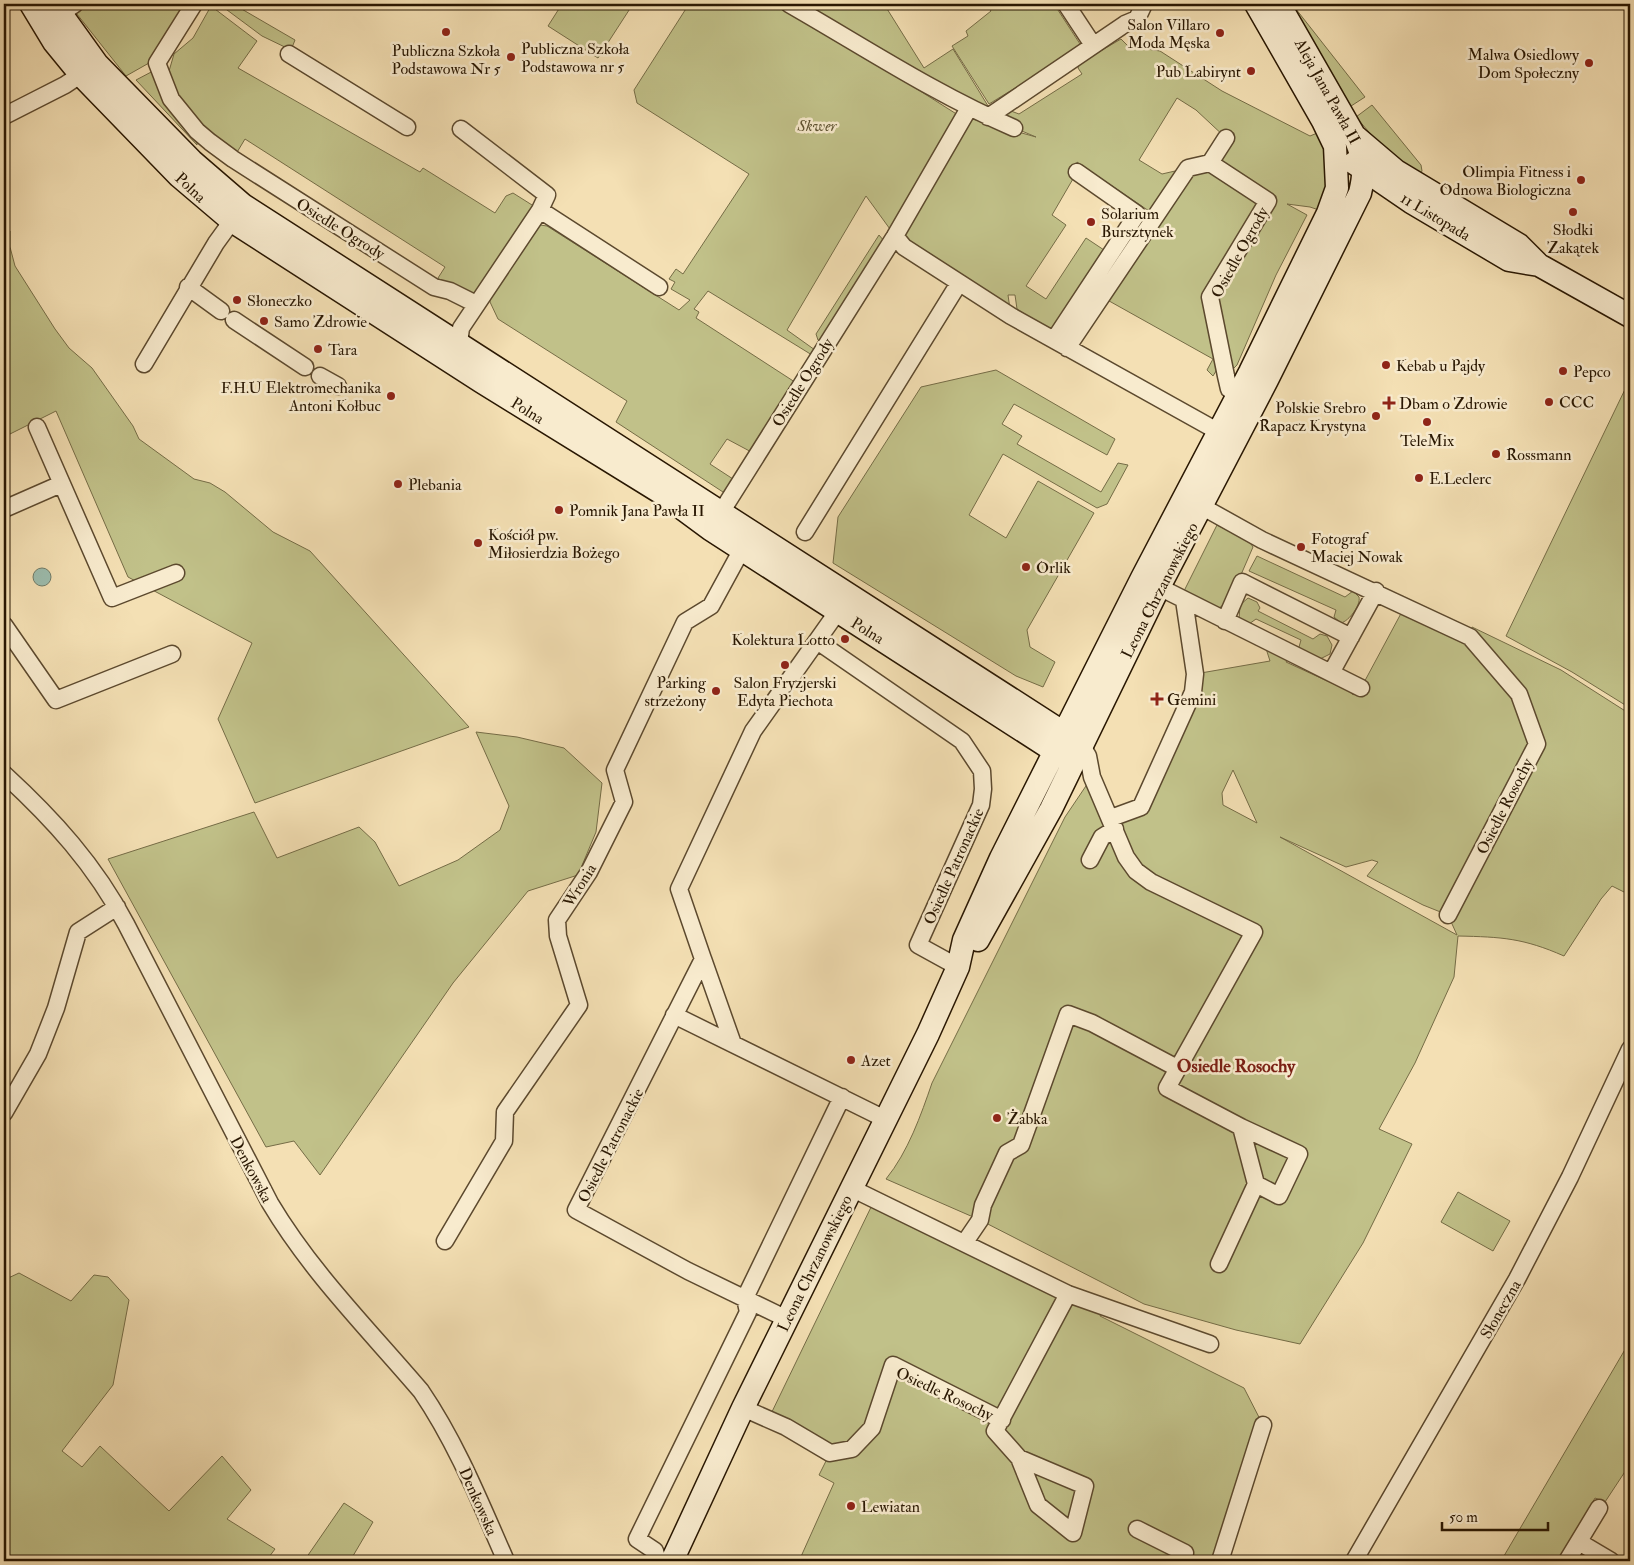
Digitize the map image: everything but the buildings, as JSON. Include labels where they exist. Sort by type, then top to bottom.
[{"type":"street","name":"Polna","points":[[31,4],[58,12],[89,69],[185,169],[237,213],[482,382],[660,492],[716,521]]},
{"type":"street","name":"Osiedle Ogrody","points":[[194,4],[157,62],[171,99],[197,131],[232,159],[434,287],[450,291],[476,304]]},
{"type":"street","points":[[789,4],[809,10],[969,108],[1014,128]]},
{"type":"street","points":[[1066,4],[1093,45]]},
{"type":"street","points":[[988,117],[1093,45],[1125,24],[1137,19],[1144,4]]},
{"type":"street","name":"Aleja Jana Pawła II","points":[[1256,4],[1313,104],[1344,141],[1365,172]]},
{"type":"street","name":"Aleja Jana Pawła II","points":[[1279,4],[1344,141],[1337,188],[1328,214]]},
{"type":"street","points":[[289,54],[406,127]]},
{"type":"street","points":[[4,116],[89,69]]},
{"type":"street","name":"Osiedle Ogrody","points":[[716,521],[895,236],[969,108]]},
{"type":"street","points":[[459,343],[461,328],[540,210],[547,195],[461,129]]},
{"type":"street","points":[[1060,344],[1188,168],[1210,163],[1226,138]]},
{"type":"street","name":"11 Listopada","points":[[1344,141],[1518,245],[1539,265],[1630,316]]},
{"type":"street","points":[[185,169],[210,142]]},
{"type":"street","name":"Osiedle Ogrody","points":[[1210,163],[1268,201],[1210,297],[1229,389],[1237,394]]},
{"type":"street","name":"11 Listopada","points":[[1365,172],[1374,170],[1396,171]]},
{"type":"street","points":[[1060,344],[1137,214],[1077,172]]},
{"type":"street","points":[[1337,188],[1347,179],[1365,172]]},
{"type":"street","name":"11 Listopada","points":[[1365,172],[1411,202],[1509,260],[1539,265]]},
{"type":"street","name":"Leona Chrzanowskiego","points":[[1068,747],[1150,582],[1353,210],[1360,193],[1365,172]]},
{"type":"street","points":[[1353,210],[1371,200],[1388,198],[1411,202]]},
{"type":"street","points":[[540,210],[659,287]]},
{"type":"street","name":"Polna","points":[[237,213],[459,343],[746,541],[1068,747]]},
{"type":"street","points":[[144,364],[188,288],[237,213]]},
{"type":"street","name":"Leona Chrzanowskiego","points":[[1193,502],[1219,432],[1328,214]]},
{"type":"street","points":[[895,236],[904,247],[959,283],[1060,344],[1219,432]]},
{"type":"street","points":[[805,532],[959,283]]},
{"type":"street","points":[[188,288],[227,316],[305,366]]},
{"type":"street","points":[[320,376],[338,386]]},
{"type":"street","points":[[37,427],[112,598],[176,573]]},
{"type":"street","points":[[4,509],[61,484]]},
{"type":"street","name":"Osiedle Rosochy","points":[[1193,502],[1262,540],[1376,591],[1470,637],[1519,694],[1537,744],[1448,915]]},
{"type":"street","name":"Wronia","points":[[445,1241],[504,1141],[505,1112],[579,1005],[558,936],[556,920],[589,872],[624,802],[615,770],[685,622],[711,606],[746,541]]},
{"type":"street","points":[[1150,582],[1361,688]]},
{"type":"street","name":"Leona Chrzanowskiego","points":[[672,1561],[743,1408],[928,1034],[958,967],[974,947],[1051,808],[1083,694],[1150,582]]},
{"type":"street","points":[[1225,620],[1242,582],[1351,637]]},
{"type":"street","points":[[1331,673],[1376,591]]},
{"type":"street","points":[[1090,860],[1102,837],[1113,823],[1140,807],[1192,692],[1195,674],[1184,600]]},
{"type":"street","name":"Polna","points":[[844,603],[1038,714],[1068,747]]},
{"type":"street","points":[[733,1044],[679,889],[753,731],[844,603]]},
{"type":"street","points":[[4,625],[56,700],[172,654]]},
{"type":"street","name":"Osiedle Patronackie","points":[[817,642],[962,741],[982,771],[984,789],[981,805],[918,945],[958,967]]},
{"type":"street","points":[[1038,714],[1062,707],[1083,694]]},
{"type":"street","points":[[1068,747],[1088,756],[1092,777],[1126,857],[1136,871],[1151,882],[1254,932],[1167,1088],[1241,1127],[1299,1154],[1278,1196],[1256,1184]]},
{"type":"street","name":"Denkowska","points":[[4,774],[31,799],[79,851],[116,907],[270,1203],[289,1235],[309,1261],[421,1391],[437,1414],[470,1477],[506,1561]]},
{"type":"street","points":[[4,1113],[38,1054],[56,1008],[78,932],[116,907]]},
{"type":"street","name":"Osiedle Patronackie","points":[[703,959],[576,1210],[688,1271],[786,1319]]},
{"type":"street","points":[[965,1242],[980,1220],[983,1205],[1007,1153],[1021,1145],[1059,1044],[1068,1014],[1092,1023],[1177,1068]]},
{"type":"street","points":[[674,1015],[885,1119]]},
{"type":"street","name":"Słoneczna","points":[[1354,1561],[1517,1279],[1570,1178],[1630,1049]]},
{"type":"street","points":[[658,1561],[654,1551],[637,1539],[748,1312],[745,1298],[842,1098]]},
{"type":"street","points":[[1219,1264],[1256,1184],[1241,1127]]},
{"type":"street","points":[[851,1188],[874,1201],[965,1242],[1068,1294],[1210,1344]]},
{"type":"street","name":"Osiedle Rosochy","points":[[1018,1458],[1085,1486],[1073,1532],[1038,1505],[1018,1458],[995,1431],[1068,1294]]},
{"type":"street","name":"Osiedle Rosochy","points":[[743,1408],[786,1427],[830,1453],[852,1450],[865,1438],[872,1428],[893,1365],[1002,1420]]},
{"type":"street","points":[[1220,1561],[1263,1425]]},
{"type":"street","points":[[1567,1561],[1599,1508]]},
{"type":"street","points":[[1137,1529],[1185,1553],[1182,1561]]},
{"type":"street","points":[[1579,1542],[1611,1561]]},
{"type":"green space","points":[[69,4],[195,4],[149,63],[126,76]]},
{"type":"green space","points":[[219,4],[233,4],[295,40],[291,50],[262,36]]},
{"type":"green space","points":[[562,4],[633,4],[598,58],[548,26]]},
{"type":"green space","name":"Skwer","points":[[689,4],[783,4],[958,115],[1036,137],[1010,126],[1001,114],[1011,111],[1019,114],[1082,74],[1078,68],[1080,63],[1121,39],[1128,46],[1160,51],[1222,91],[1310,136],[1327,129],[1328,213],[1310,207],[1287,204],[1307,215],[1276,275],[1237,365],[1226,376],[1222,361],[1213,376],[1207,370],[1213,359],[1102,297],[1149,211],[1077,162],[1077,172],[1052,215],[1066,225],[1026,286],[1046,299],[1086,238],[1110,254],[1051,332],[1017,309],[1015,295],[1008,295],[1011,316],[895,236],[866,196],[787,330],[815,350],[812,355],[708,291],[694,309],[699,312],[696,318],[801,386],[757,455],[727,439],[710,464],[733,479],[730,487],[723,492],[616,422],[627,401],[498,319],[490,302],[490,296],[540,225],[547,226],[679,310],[690,300],[671,289],[675,282],[669,279],[676,269],[683,274],[749,174],[637,103],[634,90]],"holes":[[[1177,98],[1196,110],[1226,138],[1210,163],[1162,174],[1139,160]]]},
{"type":"green space","points":[[789,4],[884,4],[924,68],[953,49],[993,114]]},
{"type":"green space","points":[[987,4],[1054,4],[1082,47],[989,104],[952,46],[968,36],[966,31],[991,11]]},
{"type":"green space","points":[[1292,4],[1365,97],[1348,108]]},
{"type":"green space","points":[[211,6],[257,41],[238,68],[420,172],[423,168],[495,213],[506,196],[513,193],[540,210],[482,296],[458,292],[438,278],[445,267],[245,139],[233,159],[192,117],[167,78],[174,54],[193,38]]},
{"type":"green space","points":[[155,70],[197,136],[197,145],[136,80]]},
{"type":"green space","points":[[1372,105],[1421,165],[1422,171],[1419,176],[1381,146],[1356,117]]},
{"type":"green space","points":[[10,231],[10,247],[15,266],[55,329],[69,348],[92,368],[133,426],[139,439],[194,479],[210,483],[225,492],[273,532],[310,551],[469,727],[255,803],[218,719],[252,643],[128,577],[56,411],[4,437],[4,234]]},
{"type":"green space","points":[[879,235],[889,247],[826,343],[818,340],[816,334]]},
{"type":"green space","points":[[996,370],[1115,439],[1107,455],[1014,404],[1002,424],[1022,436],[1017,444],[1101,492],[1118,463],[1128,465],[1107,504],[1097,508],[1003,454],[969,515],[1006,538],[1038,481],[1094,513],[1027,630],[1030,647],[1055,662],[1043,687],[1016,676],[833,563],[838,517],[921,387]]},
{"type":"green space","points":[[1630,379],[1630,708],[1572,672],[1506,636]]},
{"type":"green space","points":[[1217,525],[1249,541],[1253,547],[1230,600],[1219,608],[1183,593]]},
{"type":"green space","points":[[1257,556],[1345,597],[1353,591],[1359,597],[1354,612],[1341,623],[1334,617],[1336,610],[1249,571]]},
{"type":"green space","points":[[1248,598],[1257,602],[1260,608],[1258,611],[1313,639],[1320,634],[1327,636],[1332,645],[1330,654],[1320,659],[1303,654],[1299,647],[1301,640],[1256,619],[1249,624],[1239,620],[1240,605]]},
{"type":"green space","points":[[1405,606],[1470,636],[1472,627],[1561,670],[1630,714],[1630,895],[1612,886],[1601,899],[1564,956],[1524,942],[1487,937],[1458,936],[1454,977],[1415,1063],[1379,1129],[1412,1144],[1363,1243],[1300,1344],[1236,1330],[1144,1304],[980,1220],[886,1179],[907,1145],[932,1083],[1065,817],[1092,777],[1111,818],[1132,811],[1195,674],[1270,661],[1263,639],[1291,653],[1286,662],[1351,692],[1353,695],[1361,688]],"holes":[[[1233,770],[1257,823],[1223,805],[1222,793]],[[1280,837],[1346,867],[1372,860],[1378,862],[1367,876],[1423,905],[1448,915],[1457,935]]]},
{"type":"green space","points":[[476,732],[517,737],[564,748],[602,783],[596,832],[578,875],[528,891],[453,983],[320,1175],[294,1141],[266,1147],[108,859],[254,812],[277,858],[359,827],[375,842],[399,886],[458,860],[500,830],[509,806]]},
{"type":"green space","points":[[1458,1192],[1510,1221],[1493,1251],[1441,1222]]},
{"type":"green space","points":[[874,1201],[1104,1307],[1100,1316],[1244,1388],[1263,1425],[1220,1561],[799,1561],[834,1483],[819,1475],[830,1453],[768,1420]]},
{"type":"green space","points":[[19,1273],[71,1301],[94,1275],[108,1277],[129,1300],[113,1385],[62,1451],[82,1467],[100,1446],[169,1511],[222,1456],[251,1490],[227,1519],[275,1549],[266,1561],[4,1561],[4,1280]]},
{"type":"green space","points":[[1630,1341],[1630,1464],[1605,1502],[1595,1498],[1560,1561],[1501,1561]]},
{"type":"green space","points":[[344,1503],[373,1522],[350,1561],[304,1561]]},
{"type":"shaded area","points":[[42,568],[48,571],[51,577],[48,583],[42,586],[36,583],[33,577],[36,571]]},
{"type":"place","name":"Publiczna Szkoła Podstawowa Nr 5","points":[[446,32]]},
{"type":"place","name":"Salon Villaro Moda Męska","points":[[1220,33]]},
{"type":"place","name":"Publiczna Szkoła Podstawowa nr 5","points":[[511,57]]},
{"type":"place","name":"Malwa Osiedlowy Dom Społeczny","points":[[1589,63]]},
{"type":"place","name":"Pub Labirynt","points":[[1251,71]]},
{"type":"place","name":"Olimpia Fitness i Odnowa Biologiczna","points":[[1581,180]]},
{"type":"place","name":"Słodki Zakątek","points":[[1573,212]]},
{"type":"place","name":"Solarium Bursztynek","points":[[1091,222]]},
{"type":"place","name":"Słoneczko","points":[[237,300]]},
{"type":"place","name":"Samo Zdrowie","points":[[264,321]]},
{"type":"place","name":"Tara","points":[[318,349]]},
{"type":"place","name":"Kebab u Pajdy","points":[[1386,365]]},
{"type":"place","name":"Pepco","points":[[1563,371]]},
{"type":"place","name":"F.H.U Elektromechanika Antoni Kołbuc","points":[[391,396]]},
{"type":"place","name":"CCC","points":[[1549,402]]},
{"type":"place","name":"Dbam o Zdrowie","points":[[1389,403]]},
{"type":"place","name":"Polskie Srebro Rapacz Krystyna","points":[[1376,416]]},
{"type":"place","name":"TeleMix","points":[[1427,422]]},
{"type":"place","name":"Rossmann","points":[[1496,454]]},
{"type":"place","name":"E.Leclerc","points":[[1419,478]]},
{"type":"place","name":"Plebania","points":[[398,484]]},
{"type":"place","name":"Pomnik Jana Pawła II","points":[[559,510]]},
{"type":"place","name":"Kościół pw. Miłosierdzia Bożego","points":[[478,543]]},
{"type":"place","name":"Fotograf Maciej Nowak","points":[[1301,547]]},
{"type":"place","name":"Orlik","points":[[1026,567]]},
{"type":"place","name":"Kolektura Lotto","points":[[845,639]]},
{"type":"place","name":"Salon Fryzjerski Edyta Piechota","points":[[785,665]]},
{"type":"place","name":"Parking strzeżony","points":[[716,691]]},
{"type":"place","name":"Gemini","points":[[1157,699]]},
{"type":"place","name":"Azet","points":[[851,1060]]},
{"type":"place","name":"Żabka","points":[[997,1118]]},
{"type":"place","name":"Lewiatan","points":[[851,1506]]},
{"type":"district","name":"Osiedle Rosochy","points":[[1236,1066]]}]
